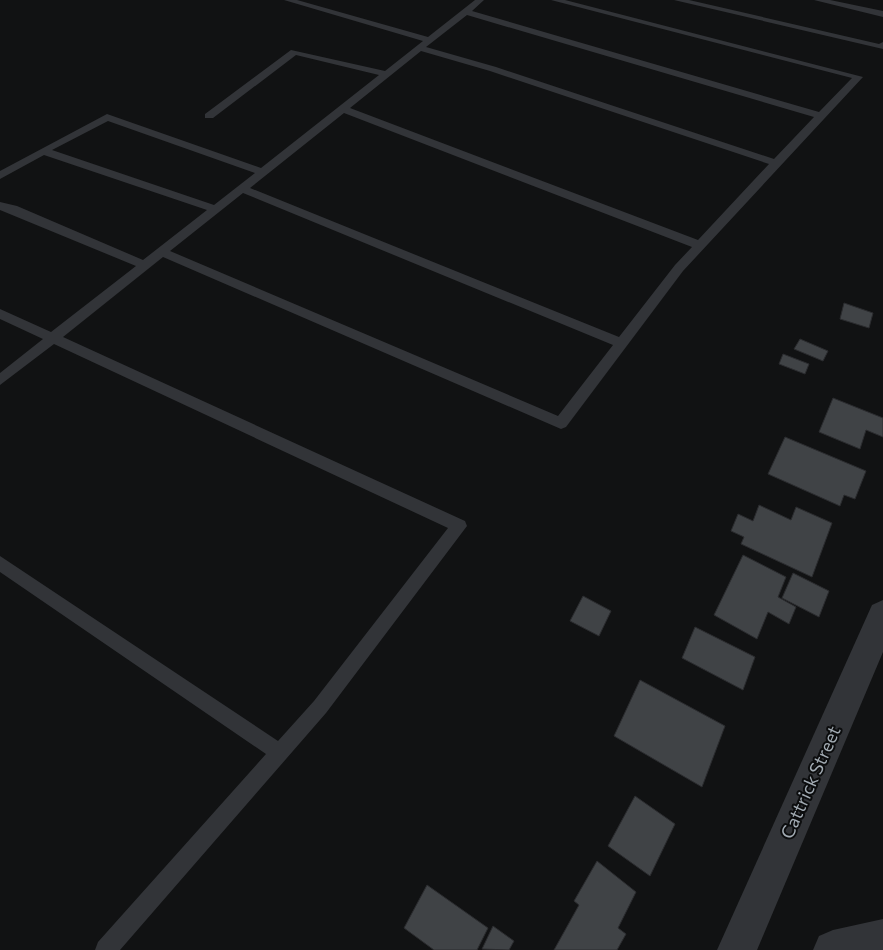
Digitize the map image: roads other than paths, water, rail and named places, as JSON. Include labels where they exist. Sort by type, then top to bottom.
[{"type":"street","name":"Cattrick Street","points":[[737,950],[883,615]]},
{"type":"street","points":[[833,950],[883,938]]},
{"type":"lane","points":[[288,0],[776,163]]},
{"type":"lane","points":[[0,380],[480,0]]},
{"type":"lane","points":[[160,252],[561,423],[678,268],[858,76],[555,0]]},
{"type":"lane","points":[[678,0],[880,47],[883,45]]},
{"type":"lane","points":[[818,0],[883,14]]},
{"type":"lane","points":[[467,12],[822,116]]},
{"type":"lane","points":[[209,116],[294,52],[386,74]]},
{"type":"lane","points":[[342,109],[699,245]]},
{"type":"lane","points":[[0,176],[107,117],[263,172]]},
{"type":"lane","points":[[43,151],[216,209]]},
{"type":"lane","points":[[242,189],[621,343]]},
{"type":"lane","points":[[0,206],[13,209],[144,265]]},
{"type":"lane","points":[[0,314],[459,526],[320,707],[106,950]]},
{"type":"lane","points":[[0,563],[280,753]]}]
